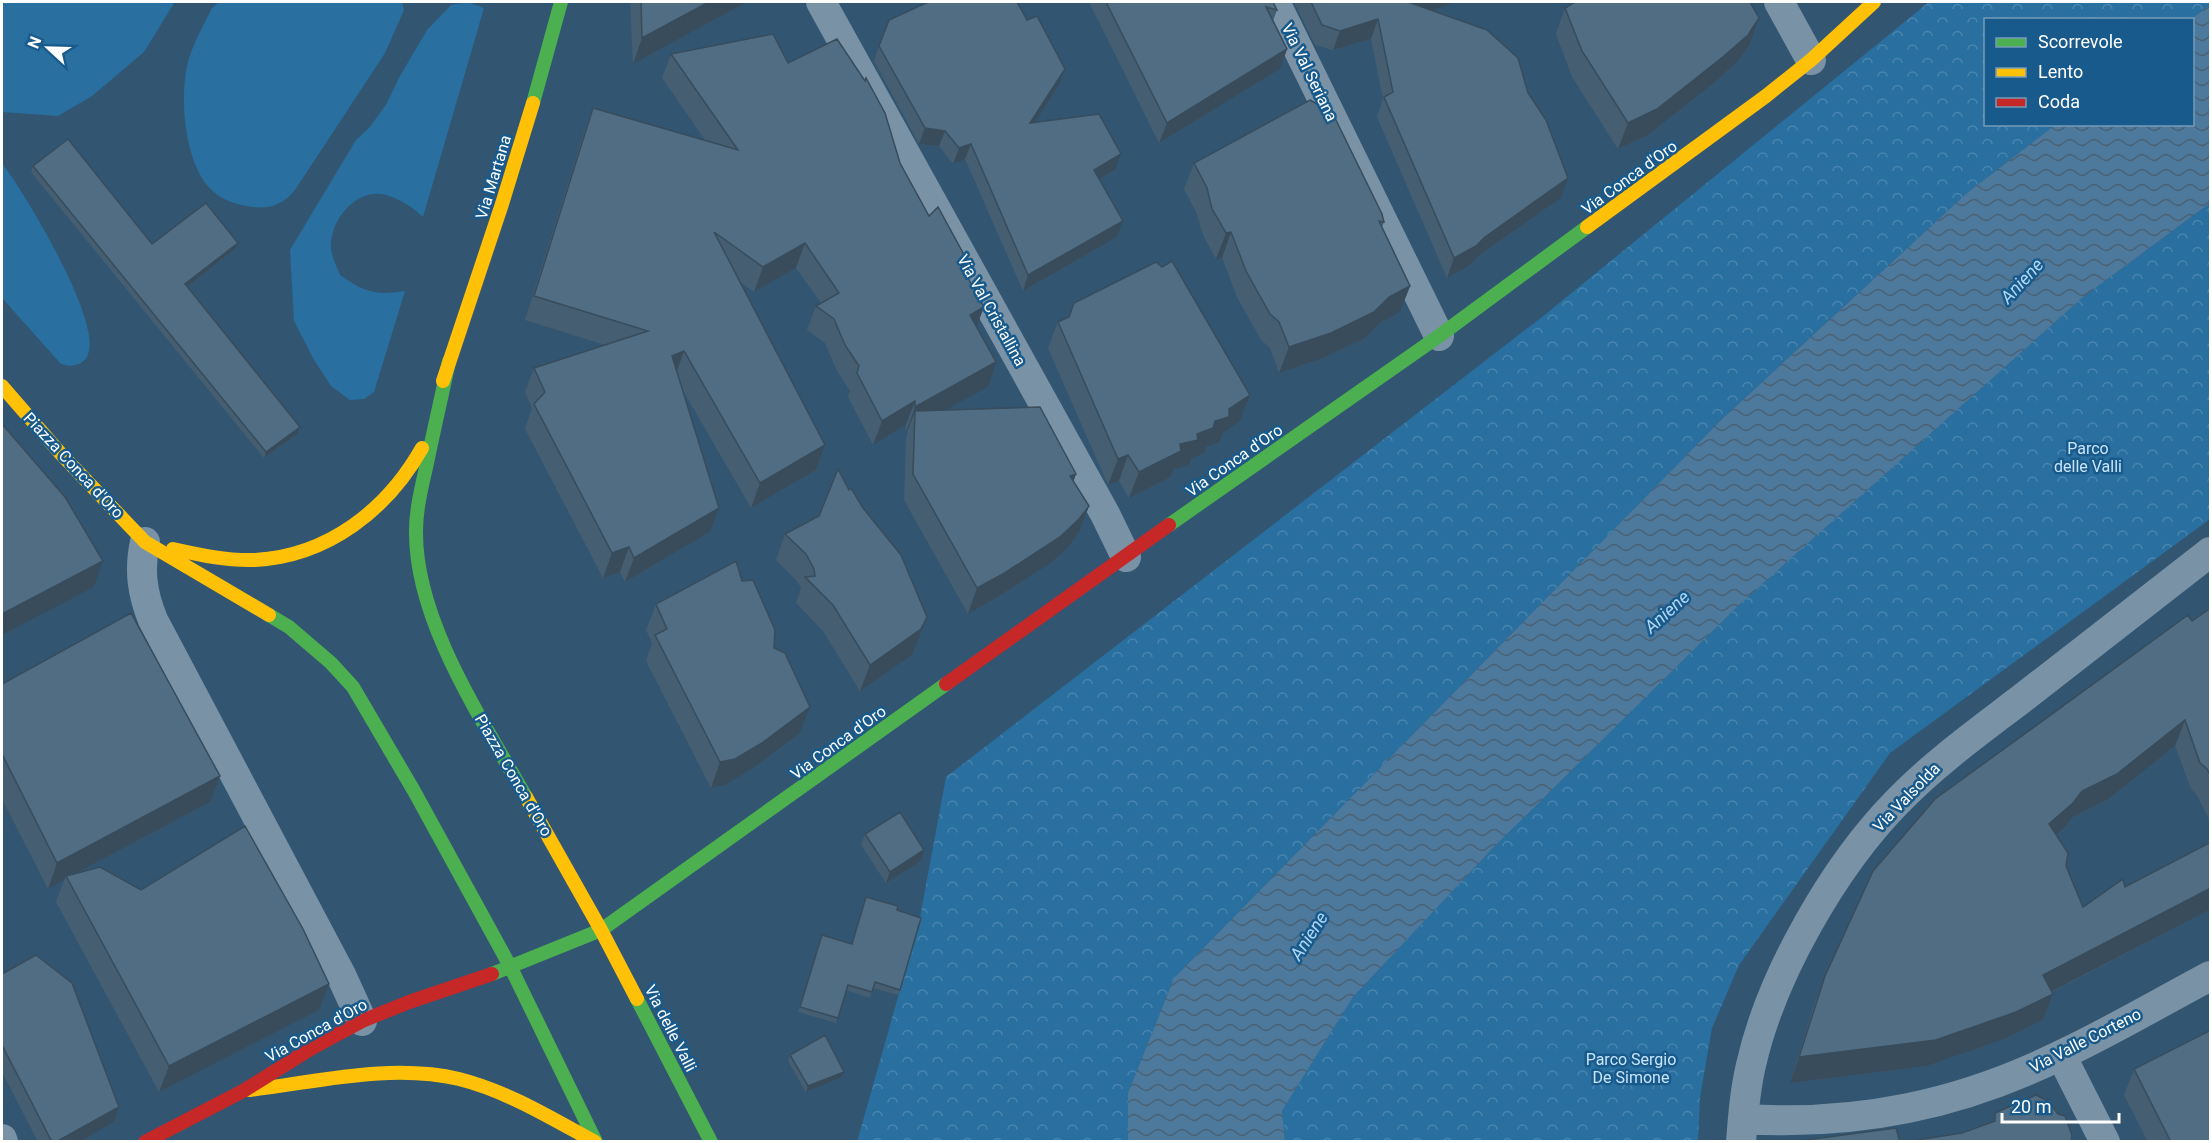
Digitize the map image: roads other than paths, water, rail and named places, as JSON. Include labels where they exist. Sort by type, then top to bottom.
[{"type":"street","points":[[549,2],[552,42]]},
{"type":"street","name":"Via Martana","points":[[449,361],[502,204],[552,42],[561,2]]},
{"type":"street","name":"Via Val Cristallina","points":[[821,2],[1105,514],[1126,557]]},
{"type":"street","name":"Via Val Seriana","points":[[1275,2],[1439,336]]},
{"type":"street","points":[[1779,2],[1811,60]]},
{"type":"street","name":"Via Conca d'Oro","points":[[601,930],[1439,336],[1747,110],[1811,60],[1874,2]]},
{"type":"street","points":[[362,1021],[341,975],[153,620],[145,600],[142,583],[142,554],[145,542],[207,556],[246,560],[287,555],[321,543],[344,531],[384,502],[410,469],[423,446],[449,361]]},
{"type":"street","name":"Piazza Conca d'Oro","points":[[449,361],[420,495],[416,531],[417,559],[427,604],[439,637],[467,692],[601,930]]},
{"type":"street","name":"Piazza Conca d'Oro","points":[[2,388],[145,542],[289,627],[341,673],[362,699],[511,968]]},
{"type":"street","name":"Via Valsolda","points":[[1742,1130],[1750,1066],[1766,1015],[1789,962],[1836,880],[1881,819],[1942,760],[2211,552]]},
{"type":"street","points":[[595,1142],[511,968],[601,930]]},
{"type":"street","name":"Via delle Valli","points":[[601,930],[711,1142]]},
{"type":"street","name":"Via Conca d'Oro","points":[[145,1142],[243,1091],[312,1048],[362,1021],[511,968]]},
{"type":"street","name":"Via Valle Corteno","points":[[1742,1130],[1780,1121],[1818,1121],[1886,1113],[1959,1095],[2006,1079],[2061,1055],[2211,976]]},
{"type":"street","points":[[2061,1055],[2105,1142]]},
{"type":"street","points":[[243,1091],[385,1075],[440,1076],[474,1084],[508,1096],[595,1142]]},
{"type":"water","name":"Aniene","points":[[2210,5],[2210,203],[2082,298],[1739,605],[1493,848],[1353,997],[1282,1111],[1285,1141],[1128,1141],[1128,1093],[1174,978],[1722,419],[1967,193],[2054,126],[2194,126],[2192,18]]},
{"type":"park label","name":"Parco delle Valli","points":[[2088,457]]},
{"type":"park label","name":"Parco Sergio De Simone","points":[[1631,1068]]}]
